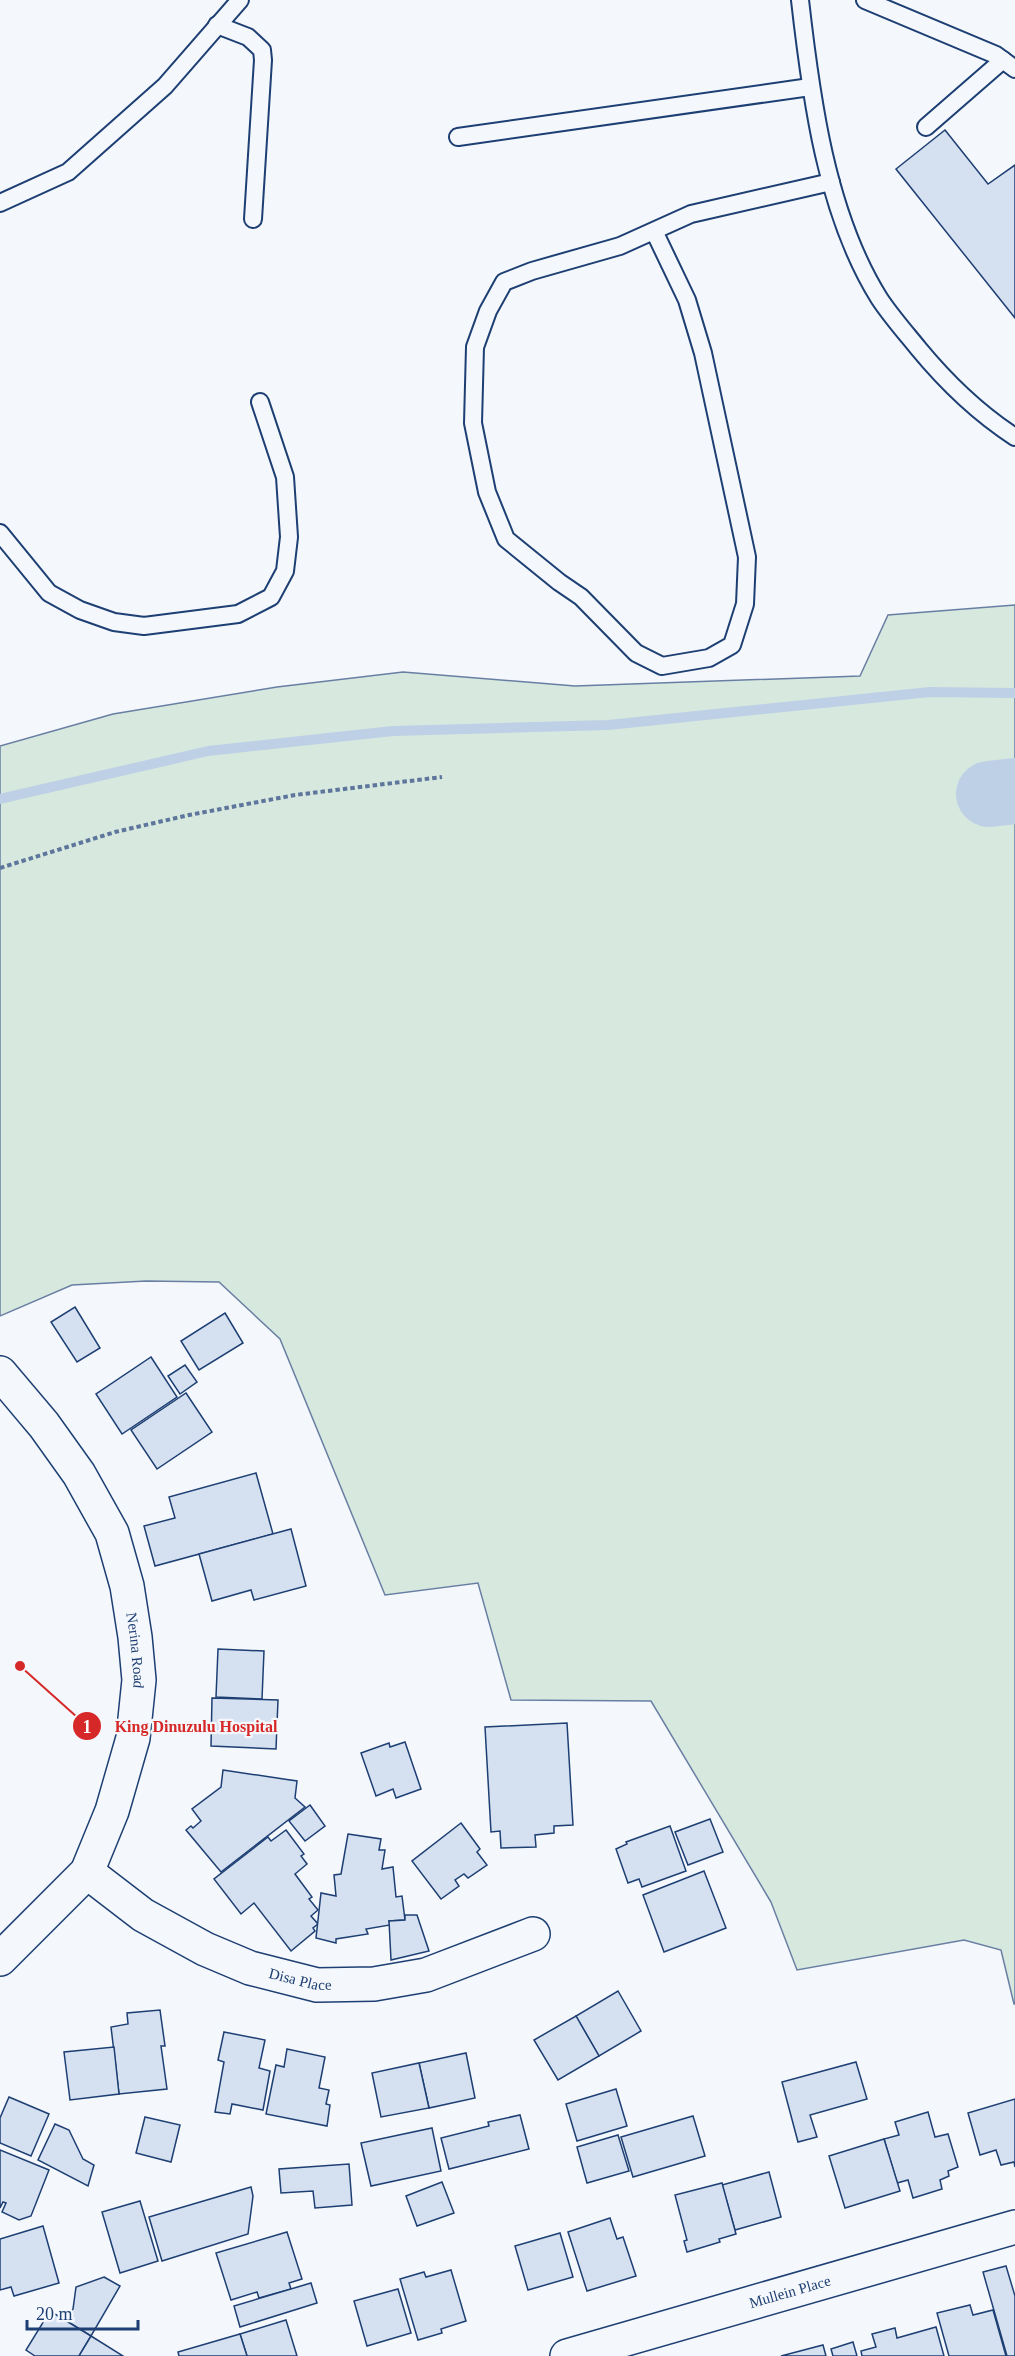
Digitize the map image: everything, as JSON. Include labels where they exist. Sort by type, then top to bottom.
[{"type":"street","name":"Nerina Road","points":[[0,1373],[44,1425],[79,1474],[112,1533],[127,1586],[139,1680],[133,1738],[112,1811],[87,1872],[0,1959]]},
{"type":"street","name":"Disa Place","points":[[87,1872],[143,1915],[205,1949],[250,1968],[317,1985],[374,1984],[426,1975],[533,1934]]},
{"type":"street","name":"Mullein Place","points":[[567,2356],[1015,2227]]},
{"type":"lane","points":[[0,203],[68,172],[165,86],[240,0]]},
{"type":"lane","points":[[800,0],[810,87],[831,182],[860,263],[879,299],[935,369],[986,418],[1015,437]]},
{"type":"lane","points":[[865,0],[986,51],[1009,65],[926,128]]},
{"type":"lane","points":[[217,25],[248,37],[262,50],[253,219]]},
{"type":"lane","points":[[458,137],[810,87]]},
{"type":"lane","points":[[654,231],[687,300],[703,353],[747,557],[745,604],[732,645],[709,658],[662,666],[636,653],[581,597],[506,539],[487,492],[474,423],[475,347],[488,311],[504,282],[532,271],[620,246],[691,214],[831,182]]},
{"type":"lane","points":[[0,533],[50,593],[80,610],[106,619],[144,626],[238,614],[271,597],[285,572],[289,537],[285,477],[260,402]]},
{"type":"path","points":[[0,868],[115,832],[189,815],[295,795],[442,777]]},
{"type":"shaded area","points":[[1015,605],[1014,2004],[1001,1950],[964,1940],[797,1970],[771,1902],[651,1701],[511,1700],[478,1583],[385,1595],[280,1339],[219,1282],[146,1281],[72,1285],[0,1316],[0,746],[113,714],[277,687],[403,672],[575,686],[860,676],[888,615]]},
{"type":"building","points":[[945,130],[988,184],[1015,165],[1015,318],[896,169]]},
{"type":"building","points":[[75,1307],[100,1348],[77,1362],[51,1322]]},
{"type":"building","points":[[225,1313],[243,1343],[199,1370],[181,1341]]},
{"type":"building","points":[[151,1357],[177,1397],[122,1434],[96,1394]]},
{"type":"building","points":[[185,1365],[197,1382],[180,1394],[168,1376]]},
{"type":"building","points":[[186,1393],[212,1432],[157,1469],[131,1430]]},
{"type":"building","points":[[256,1473],[273,1534],[155,1566],[144,1526],[175,1518],[169,1497]]},
{"type":"building","points":[[291,1529],[306,1586],[254,1600],[251,1590],[212,1601],[199,1554]]},
{"type":"building","points":[[218,1649],[264,1651],[262,1699],[216,1697]]},
{"type":"building","points":[[212,1698],[278,1700],[276,1749],[211,1746]]},
{"type":"building","points":[[567,1723],[573,1825],[554,1826],[554,1833],[535,1835],[536,1847],[501,1848],[500,1831],[491,1832],[485,1727]]},
{"type":"building","points":[[405,1742],[421,1789],[396,1798],[393,1789],[376,1796],[361,1753],[389,1743],[390,1747]]},
{"type":"building","points":[[223,1770],[297,1781],[295,1798],[305,1807],[221,1872],[186,1830],[191,1826],[193,1828],[201,1821],[192,1809],[221,1787]]},
{"type":"building","points":[[310,1805],[325,1826],[305,1841],[289,1821]]},
{"type":"building","points":[[710,1819],[723,1852],[688,1865],[675,1832]]},
{"type":"building","points":[[461,1823],[480,1849],[477,1852],[487,1865],[468,1878],[464,1874],[455,1880],[459,1886],[441,1899],[412,1861]]},
{"type":"building","points":[[670,1826],[686,1871],[642,1887],[639,1879],[628,1883],[616,1849],[627,1844],[626,1842]]},
{"type":"building","points":[[286,1830],[304,1854],[301,1856],[307,1864],[295,1874],[312,1897],[309,1899],[318,1910],[311,1916],[318,1924],[313,1928],[315,1931],[291,1951],[254,1903],[241,1914],[214,1879],[268,1837],[271,1841]]},
{"type":"building","points":[[348,1834],[381,1839],[379,1850],[385,1850],[382,1869],[393,1867],[396,1897],[402,1896],[405,1920],[389,1921],[390,1925],[366,1929],[368,1934],[336,1939],[336,1943],[316,1938],[321,1893],[336,1896],[334,1875],[341,1874]]},
{"type":"building","points":[[704,1871],[726,1928],[664,1952],[643,1895]]},
{"type":"building","points":[[405,1915],[417,1915],[429,1951],[391,1960],[389,1921],[405,1920]]},
{"type":"building","points":[[618,1991],[641,2031],[599,2056],[576,2016]]},
{"type":"building","points":[[160,2010],[165,2046],[161,2046],[167,2089],[119,2094],[111,2027],[128,2024],[127,2013]]},
{"type":"building","points":[[576,2016],[599,2056],[558,2080],[534,2040]]},
{"type":"building","points":[[224,2032],[265,2040],[259,2068],[270,2071],[263,2110],[232,2104],[230,2114],[215,2112],[224,2062],[218,2060]]},
{"type":"building","points":[[114,2047],[119,2094],[70,2100],[64,2052]]},
{"type":"building","points":[[287,2049],[325,2057],[319,2088],[329,2090],[326,2104],[330,2105],[327,2126],[266,2114],[276,2065],[284,2067]]},
{"type":"building","points":[[466,2053],[475,2098],[429,2108],[419,2063]]},
{"type":"building","points":[[856,2062],[867,2099],[810,2115],[817,2137],[798,2142],[782,2082]]},
{"type":"building","points":[[419,2063],[429,2108],[381,2117],[372,2073]]},
{"type":"building","points":[[616,2089],[627,2126],[577,2141],[566,2104]]},
{"type":"building","points":[[9,2097],[49,2114],[31,2156],[0,2143],[0,2118]]},
{"type":"building","points":[[1015,2099],[1015,2167],[1014,2162],[1001,2165],[996,2150],[980,2155],[968,2113]]},
{"type":"building","points":[[928,2112],[935,2137],[948,2134],[958,2167],[948,2171],[949,2176],[940,2180],[942,2189],[913,2198],[908,2180],[897,2183],[884,2139],[899,2135],[895,2122]]},
{"type":"building","points":[[520,2115],[529,2149],[449,2169],[441,2138],[489,2126],[488,2122]]},
{"type":"building","points":[[693,2116],[705,2156],[633,2177],[621,2137]]},
{"type":"building","points":[[145,2117],[180,2125],[171,2162],[136,2153]]},
{"type":"building","points":[[55,2124],[69,2130],[83,2159],[94,2165],[88,2186],[38,2160]]},
{"type":"building","points":[[432,2128],[441,2171],[371,2186],[361,2143]]},
{"type":"building","points":[[618,2135],[629,2171],[587,2183],[577,2147]]},
{"type":"building","points":[[884,2139],[900,2191],[845,2208],[829,2156]]},
{"type":"building","points":[[0,2150],[49,2170],[31,2216],[19,2220],[2,2212],[6,2203],[3,2202],[0,2208]]},
{"type":"building","points":[[349,2164],[352,2205],[315,2208],[313,2191],[281,2193],[279,2169]]},
{"type":"building","points":[[769,2172],[781,2217],[735,2230],[722,2185]]},
{"type":"building","points":[[442,2182],[454,2213],[417,2226],[406,2196]]},
{"type":"building","points":[[722,2183],[736,2234],[719,2239],[720,2242],[687,2252],[684,2241],[687,2240],[675,2195]]},
{"type":"building","points":[[251,2187],[253,2196],[248,2234],[162,2261],[149,2217]]},
{"type":"building","points":[[140,2201],[158,2261],[120,2273],[102,2212]]},
{"type":"building","points":[[610,2218],[617,2239],[623,2237],[636,2276],[587,2291],[568,2232]]},
{"type":"building","points":[[43,2226],[59,2283],[14,2296],[11,2287],[0,2290],[0,2239]]},
{"type":"building","points":[[287,2232],[302,2279],[289,2283],[291,2289],[259,2298],[257,2292],[231,2300],[216,2253]]},
{"type":"building","points":[[560,2233],[573,2277],[528,2290],[515,2246]]},
{"type":"building","points":[[1006,2266],[1015,2296],[1015,2356],[1007,2356],[983,2272]]},
{"type":"building","points":[[451,2270],[466,2321],[441,2329],[442,2333],[418,2340],[400,2279],[424,2272],[426,2277]]},
{"type":"building","points":[[104,2277],[120,2286],[91,2336],[65,2320],[73,2309],[76,2287]]},
{"type":"building","points":[[311,2283],[317,2303],[240,2327],[234,2306]]},
{"type":"building","points":[[398,2289],[411,2333],[367,2346],[354,2301]]},
{"type":"building","points":[[970,2305],[973,2315],[993,2310],[1006,2356],[949,2356],[937,2313]]},
{"type":"building","points":[[50,2311],[91,2336],[79,2356],[35,2356],[26,2350]]},
{"type":"building","points":[[286,2320],[297,2356],[247,2356],[240,2334]]},
{"type":"building","points":[[936,2327],[944,2356],[862,2356],[861,2351],[876,2347],[872,2334],[895,2328],[897,2338]]},
{"type":"building","points":[[240,2334],[247,2356],[179,2356],[178,2352]]},
{"type":"building","points":[[91,2336],[123,2356],[79,2356]]},
{"type":"building","points":[[853,2342],[857,2356],[833,2356],[831,2349]]},
{"type":"building","points":[[823,2345],[826,2356],[781,2356]]},
{"type":"waterway","points":[[0,799],[208,751],[393,731],[608,725],[930,692],[1015,693]]},
{"type":"waterway","points":[[989,794],[1015,791]]},
{"type":"place","name":"King Dinuzulu Hospital","points":[[20,1666]]}]
